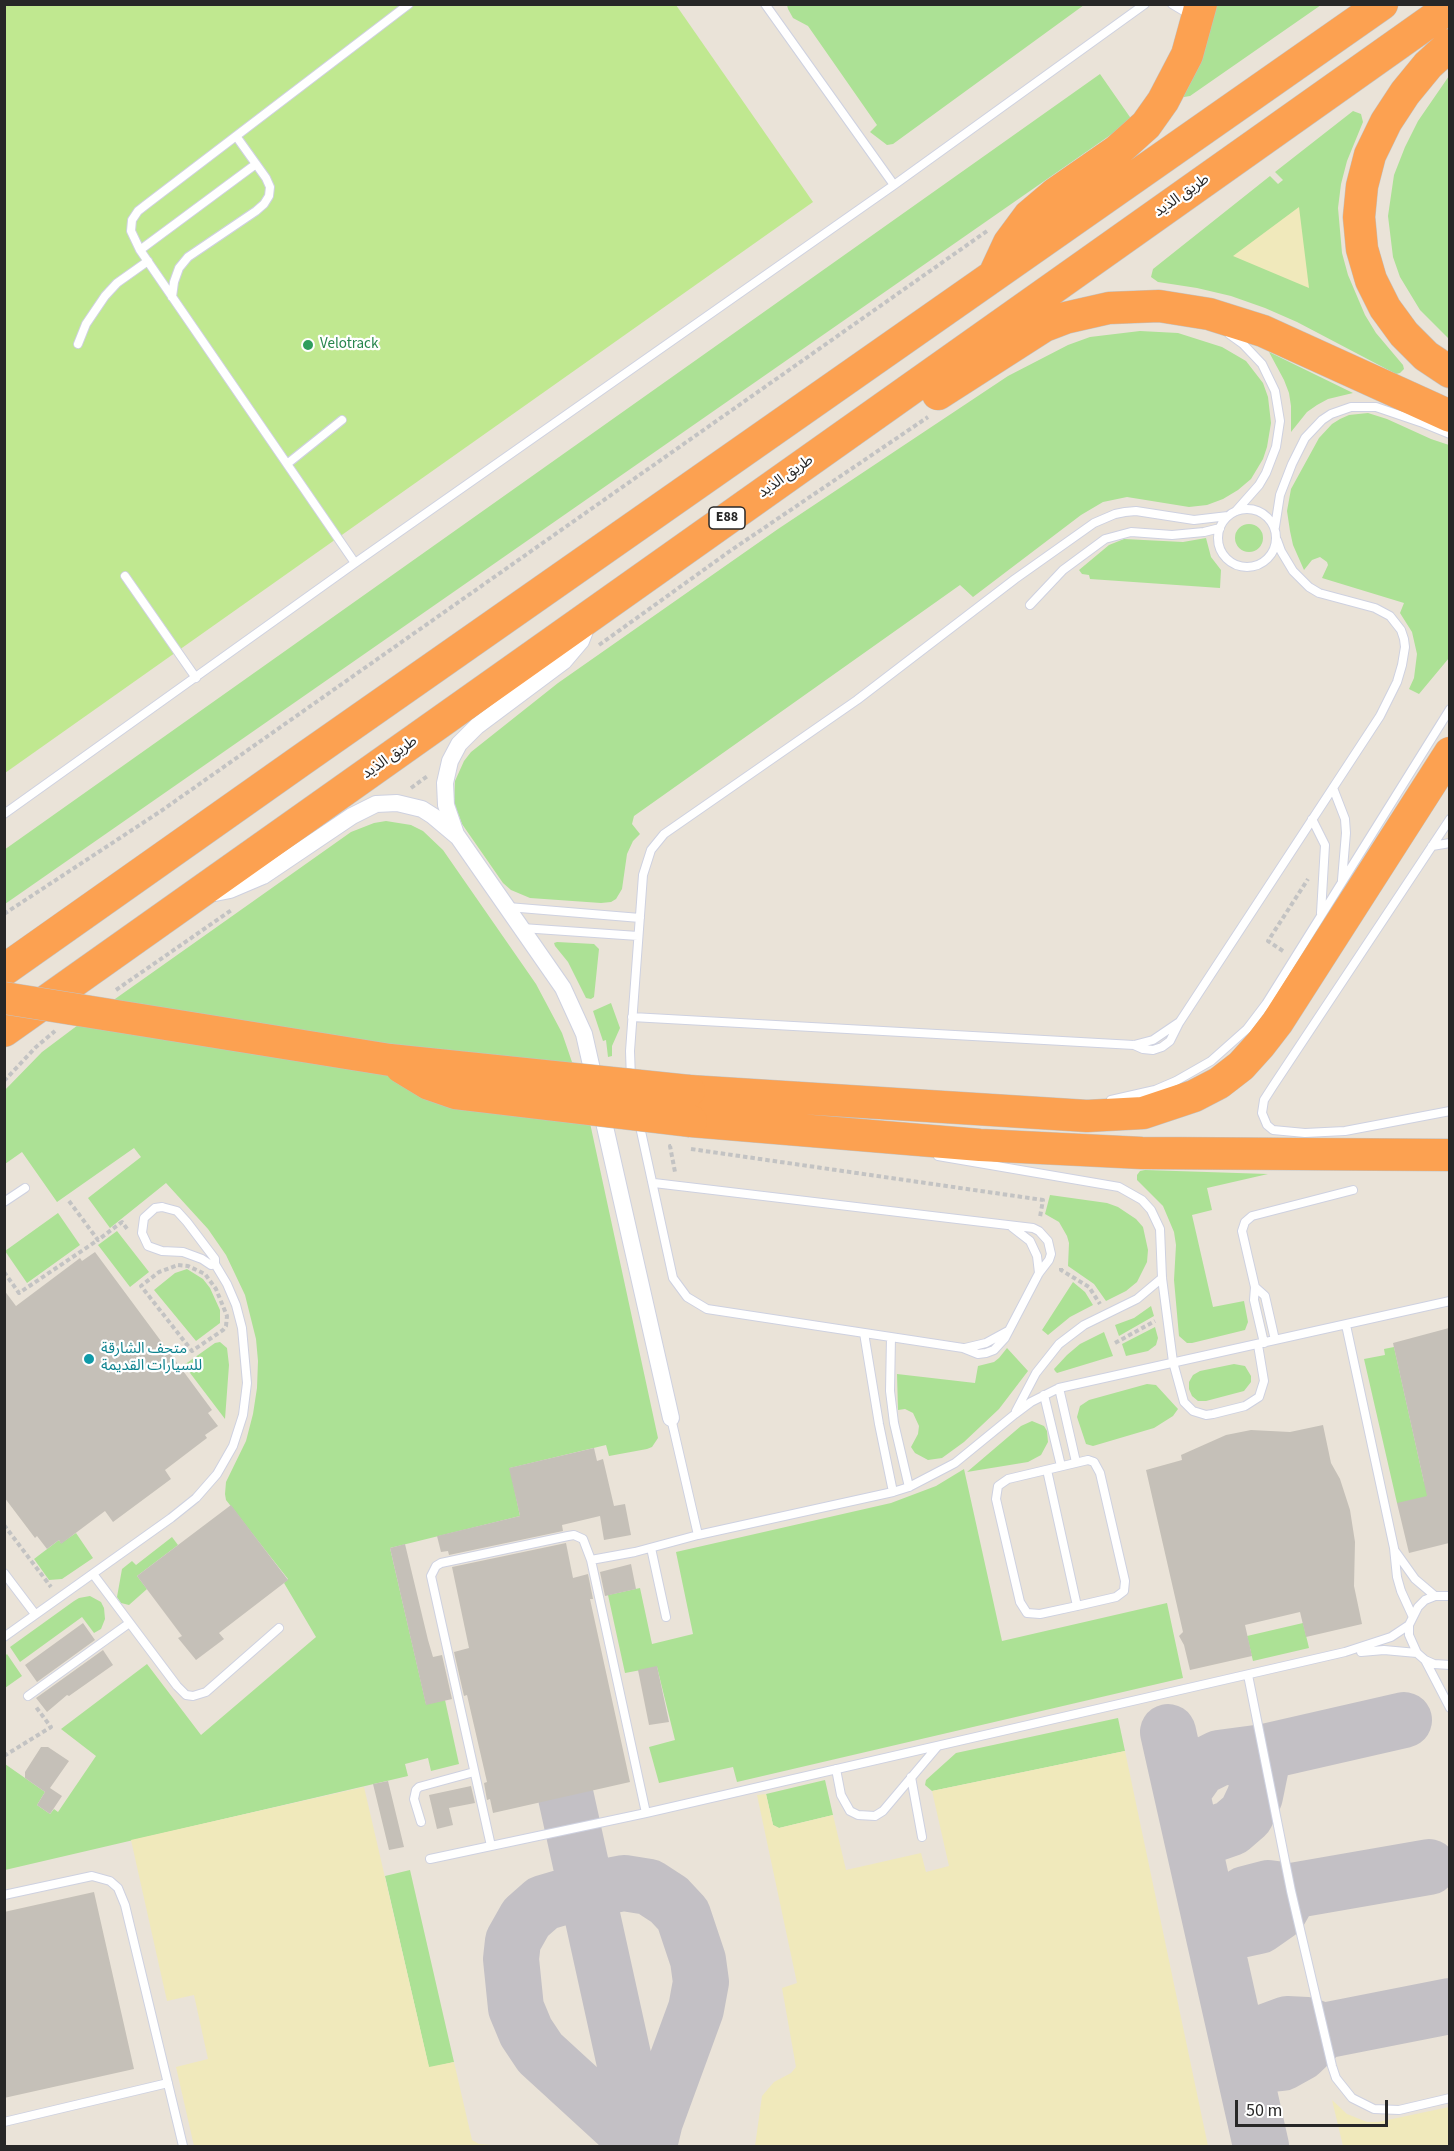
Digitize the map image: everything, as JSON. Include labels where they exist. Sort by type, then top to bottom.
[{"type":"highway","points":[[8,965],[1382,4]]},
{"type":"highway","name":"طريق الذيد","points":[[4,1031],[1449,7]]},
{"type":"highway","points":[[995,275],[1009,243],[1029,216],[1055,194],[1117,151],[1146,125],[1177,76],[1187,55],[1200,13]]},
{"type":"highway","points":[[1449,45],[1413,83],[1386,123],[1370,155],[1362,186],[1359,217],[1362,249],[1371,280],[1385,308],[1404,334],[1426,356],[1449,372]]},
{"type":"highway","points":[[874,413],[904,408],[934,397],[1044,326],[1065,318],[1109,308],[1134,306],[1184,309],[1236,321],[1263,331],[1449,416]]},
{"type":"highway","points":[[4,998],[390,1060],[429,1084],[455,1093],[690,1106],[1039,1108],[1087,1116],[1143,1113],[1194,1096],[1219,1083],[1241,1066],[1260,1045],[1277,1023],[1449,753]]},
{"type":"highway","points":[[690,1106],[910,1144],[1142,1153],[1449,1155]]},
{"type":"street","points":[[590,616],[574,652],[470,731],[459,744],[450,761],[445,794],[449,816],[458,837],[563,988],[584,1034],[671,1418]]},
{"type":"street","points":[[197,896],[222,892],[245,885],[263,876],[363,809],[376,804],[410,805],[422,809],[458,837]]},
{"type":"lane","points":[[355,563],[140,250],[131,231],[132,220],[138,211],[409,4]]},
{"type":"lane","points":[[765,4],[894,184]]},
{"type":"lane","points":[[4,814],[1145,4]]},
{"type":"lane","points":[[1172,4],[1189,14],[1200,13]]},
{"type":"lane","points":[[172,297],[179,268],[188,256],[256,211],[269,196],[270,187],[236,136]]},
{"type":"lane","points":[[140,250],[256,164]]},
{"type":"lane","points":[[78,344],[86,324],[105,296],[117,283],[148,261]]},
{"type":"lane","points":[[1184,309],[1210,321],[1243,344],[1262,364],[1275,391],[1280,421],[1274,454],[1259,485],[1220,528],[1218,542],[1224,556],[1236,566],[1252,567],[1266,561],[1272,555],[1277,540]]},
{"type":"lane","points":[[632,1017],[1134,1046],[1153,1050],[1162,1047],[1170,1041],[1179,1023],[1380,716],[1397,682],[1405,647],[1401,630],[1390,616],[1375,608],[1319,593],[1293,571],[1286,561],[1277,540],[1275,527],[1280,495],[1292,464],[1305,438],[1322,420],[1351,407],[1376,407],[1449,434]]},
{"type":"lane","points":[[287,464],[342,420]]},
{"type":"lane","points":[[634,1100],[630,1051],[646,862],[651,850],[664,834],[857,700],[1094,524],[1115,514],[1136,511],[1194,520],[1254,509],[1263,513],[1275,527]]},
{"type":"lane","points":[[1030,605],[1063,570],[1105,539],[1131,532],[1172,535],[1220,528]]},
{"type":"lane","points":[[125,576],[196,678]]},
{"type":"lane","points":[[1104,1101],[1155,1090],[1176,1081],[1211,1061],[1247,1029],[1266,1004],[1449,710]]},
{"type":"lane","points":[[1333,788],[1345,819],[1346,833],[1341,884]]},
{"type":"lane","points":[[1312,819],[1325,845],[1321,917]]},
{"type":"lane","points":[[1449,819],[1264,1100],[1262,1113],[1267,1125],[1273,1130],[1305,1133],[1346,1131],[1449,1110]]},
{"type":"lane","points":[[1432,846],[1449,843]]},
{"type":"lane","points":[[507,907],[640,918]]},
{"type":"lane","points":[[522,928],[638,936]]},
{"type":"lane","points":[[636,1110],[654,1183],[673,1278],[679,1288],[696,1304],[719,1311],[963,1348],[986,1343],[1008,1330],[1051,1254],[1048,1240],[1033,1228],[654,1183]]},
{"type":"lane","points":[[932,1154],[1119,1187],[1142,1200],[1151,1210],[1160,1229],[1162,1278],[1173,1362],[1184,1402],[1199,1414],[1213,1414],[1245,1406],[1258,1397],[1264,1381],[1254,1300],[1255,1287],[1242,1231],[1245,1222],[1252,1216],[1353,1190]]},
{"type":"lane","points":[[4,1202],[25,1188]]},
{"type":"lane","points":[[4,1636],[60,1598],[196,1498],[218,1474],[233,1446],[243,1415],[247,1383],[242,1328],[236,1305],[207,1246],[177,1211],[162,1207],[155,1208],[144,1218],[142,1233],[148,1246],[162,1251],[183,1252],[211,1265],[214,1264]]},
{"type":"lane","points":[[1010,1226],[1029,1241],[1037,1256],[1039,1273]]},
{"type":"lane","points":[[1015,1414],[1036,1373],[1059,1344],[1084,1325],[1137,1299],[1162,1278]]},
{"type":"lane","points":[[1255,1287],[1265,1296],[1275,1340]]},
{"type":"lane","points":[[591,1560],[909,1487],[955,1463],[1015,1414],[1059,1388],[1449,1301]]},
{"type":"lane","points":[[1346,1325],[1394,1548],[1399,1584],[1412,1616]]},
{"type":"lane","points":[[864,1333],[893,1492]]},
{"type":"lane","points":[[891,1337],[890,1390],[894,1423],[909,1487]]},
{"type":"lane","points":[[1059,1388],[1076,1462]]},
{"type":"lane","points":[[1044,1395],[1061,1466]]},
{"type":"lane","points":[[671,1418],[698,1535]]},
{"type":"lane","points":[[1088,1460],[1094,1462],[1098,1467],[1125,1586],[1124,1591],[1116,1597],[1077,1606],[1034,1615],[1027,1613],[1023,1608],[996,1498],[998,1486],[1002,1482],[1076,1462],[1088,1460]]},
{"type":"lane","points":[[1047,1470],[1077,1606]]},
{"type":"lane","points":[[491,1846],[431,1581],[433,1570],[441,1563],[574,1535],[583,1539],[591,1560],[646,1813]]},
{"type":"lane","points":[[651,1548],[666,1617]]},
{"type":"lane","points":[[1394,1548],[1414,1579],[1435,1596]]},
{"type":"lane","points":[[4,1573],[35,1614]]},
{"type":"lane","points":[[93,1574],[128,1624],[186,1695],[193,1696],[206,1692],[279,1628]]},
{"type":"lane","points":[[1449,1596],[1435,1596],[1425,1600],[1412,1616],[1409,1625],[1412,1645],[1417,1653],[1434,1664],[1449,1665]]},
{"type":"lane","points":[[28,1696],[128,1624]]},
{"type":"lane","points":[[430,1859],[646,1813],[1345,1653],[1391,1637],[1409,1625]]},
{"type":"lane","points":[[1345,1653],[1384,1650],[1417,1653]]},
{"type":"lane","points":[[1425,1660],[1449,1708]]},
{"type":"lane","points":[[1248,1675],[1291,1891],[1336,2078],[1352,2098],[1374,2109],[1399,2110],[1449,2098]]},
{"type":"lane","points":[[836,1769],[844,1803],[850,1811],[867,1817],[883,1811],[937,1747]]},
{"type":"lane","points":[[421,1822],[414,1795],[419,1787],[474,1772]]},
{"type":"lane","points":[[911,1777],[922,1837]]},
{"type":"lane","points":[[4,1895],[92,1876],[110,1881],[118,1888],[125,1905],[183,2146]]},
{"type":"lane","points":[[4,2122],[168,2083]]},
{"type":"path","points":[[4,914],[161,811],[989,229]]},
{"type":"path","points":[[593,650],[730,551],[937,411]]},
{"type":"path","points":[[388,803],[450,761]]},
{"type":"path","points":[[1295,958],[1268,941],[1311,875]]},
{"type":"path","points":[[107,996],[243,903]]},
{"type":"path","points":[[4,1081],[36,1047],[59,1029]]},
{"type":"path","points":[[677,1186],[670,1146],[1043,1200],[1040,1217],[1048,1221]]},
{"type":"path","points":[[69,1201],[98,1240]]},
{"type":"path","points":[[4,1272],[20,1293],[122,1222],[134,1239]]},
{"type":"path","points":[[1063,1260],[1061,1270],[1078,1279],[1094,1292],[1106,1315]]},
{"type":"path","points":[[153,1264],[159,1272]]},
{"type":"path","points":[[178,1265],[188,1266],[205,1274],[216,1289],[227,1316],[223,1330],[192,1351],[141,1286],[159,1272],[178,1265]]},
{"type":"path","points":[[1115,1343],[1166,1315]]},
{"type":"path","points":[[4,1525],[60,1598]]},
{"type":"path","points":[[4,1756],[51,1727],[28,1696]]},
{"type":"green space","points":[[787,4],[1084,5],[893,144],[887,145],[870,132],[877,125],[808,26],[793,18]]},
{"type":"green space","name":"Velotrack","points":[[5,5],[676,5],[813,202],[5,773]]},
{"type":"green space","points":[[1212,5],[1321,5],[1190,96],[1184,97],[1182,95]]},
{"type":"green space","points":[[1100,74],[1132,120],[5,904],[4,850]]},
{"type":"green space","points":[[1449,76],[1449,339],[1420,310],[1400,277],[1393,257],[1388,216],[1394,175],[1405,147],[1418,121]]},
{"type":"green space","points":[[1353,111],[1361,114],[1363,122],[1347,161],[1341,184],[1338,208],[1342,253],[1348,275],[1365,315],[1376,333],[1403,365],[1404,369],[1396,374],[1297,322],[1265,308],[1231,296],[1158,282],[1151,277],[1153,269],[1270,176],[1278,184],[1283,180],[1275,172]]},
{"type":"green space","points":[[1140,331],[1178,333],[1222,347],[1246,361],[1263,383],[1268,397],[1271,423],[1263,459],[1251,479],[1223,499],[1207,505],[1189,507],[1127,497],[1103,502],[1081,515],[973,597],[960,585],[634,816],[632,824],[640,834],[633,841],[627,854],[622,889],[616,899],[611,902],[530,898],[511,890],[503,883],[462,824],[454,803],[455,781],[471,752],[558,683],[778,529],[1008,376],[1068,345],[1090,337]]},
{"type":"green space","points":[[1269,352],[1353,393],[1328,399],[1317,405],[1307,412],[1291,432],[1289,393]]},
{"type":"green space","points":[[1368,413],[1449,445],[1449,658],[1419,694],[1409,689],[1414,678],[1417,654],[1412,632],[1400,613],[1404,603],[1322,578],[1328,565],[1320,557],[1312,560],[1304,570],[1293,545],[1290,531],[1287,511],[1291,489],[1319,438],[1340,419],[1349,415]]},
{"type":"green space","points":[[1249,524],[1259,528],[1263,538],[1259,548],[1249,552],[1239,548],[1235,538],[1239,528]]},
{"type":"green space","points":[[1206,538],[1211,557],[1221,570],[1220,588],[1090,579],[1089,575],[1082,574],[1079,570],[1109,545],[1124,539],[1183,542]]},
{"type":"green space","points":[[386,821],[411,825],[423,831],[443,850],[536,984],[562,1033],[582,1091],[590,1123],[658,1438],[652,1447],[647,1449],[609,1456],[606,1445],[510,1468],[520,1516],[390,1548],[426,1704],[445,1700],[459,1764],[431,1771],[428,1758],[405,1764],[408,1776],[5,1870],[5,1764],[45,1792],[37,1805],[50,1814],[54,1809],[58,1812],[96,1756],[61,1729],[147,1664],[201,1735],[316,1637],[284,1583],[288,1579],[226,1500],[226,1482],[246,1441],[253,1414],[258,1361],[256,1339],[245,1295],[226,1255],[208,1229],[166,1183],[110,1228],[88,1198],[141,1157],[134,1148],[57,1202],[22,1152],[5,1164],[4,1091],[42,1052],[74,1028],[351,832]]},
{"type":"green space","points":[[554,943],[594,944],[599,949],[594,997],[591,999],[586,998],[568,962],[555,946]]},
{"type":"green space","points":[[611,1003],[620,1028],[612,1046],[612,1056],[608,1057],[606,1040],[603,1041],[593,1011]]},
{"type":"green space","points":[[1140,1171],[1268,1174],[1207,1188],[1212,1210],[1192,1215],[1213,1307],[1244,1301],[1248,1322],[1245,1330],[1192,1343],[1187,1343],[1179,1336],[1174,1280],[1176,1245],[1174,1232],[1163,1206],[1137,1180]]},
{"type":"green space","points":[[1050,1195],[1107,1203],[1118,1207],[1136,1219],[1143,1227],[1148,1250],[1147,1262],[1137,1282],[1126,1291],[1106,1301],[1094,1284],[1068,1266],[1067,1236],[1059,1222],[1045,1214]]},
{"type":"green space","points":[[58,1213],[80,1245],[27,1283],[5,1251]]},
{"type":"green space","points":[[117,1231],[149,1272],[130,1287],[98,1245]]},
{"type":"green space","points":[[187,1269],[203,1279],[210,1288],[220,1310],[220,1323],[196,1341],[154,1290],[175,1273]]},
{"type":"green space","points":[[1073,1282],[1085,1292],[1093,1305],[1070,1317],[1048,1335],[1042,1330]]},
{"type":"green space","points":[[1151,1306],[1154,1316],[1119,1336],[1115,1325],[1134,1318]]},
{"type":"green space","points":[[1155,1327],[1158,1338],[1156,1345],[1148,1351],[1126,1356],[1122,1344]]},
{"type":"green space","points":[[1104,1332],[1113,1356],[1057,1373],[1055,1371],[1054,1369],[1080,1344]]},
{"type":"green space","points":[[220,1342],[227,1348],[229,1365],[225,1419],[184,1365],[215,1343]]},
{"type":"green space","points":[[1394,1347],[1424,1482],[1449,1476],[1449,1502],[1414,1510],[1397,1503],[1364,1359],[1385,1355],[1384,1349]]},
{"type":"green space","points":[[1007,1348],[1028,1371],[999,1409],[964,1442],[942,1458],[928,1460],[915,1453],[911,1447],[918,1434],[919,1426],[913,1413],[905,1409],[898,1410],[897,1374],[975,1383],[978,1366],[994,1362]]},
{"type":"green space","points":[[1234,1364],[1245,1366],[1251,1376],[1251,1382],[1244,1391],[1206,1401],[1198,1401],[1192,1396],[1189,1382],[1193,1375],[1200,1371]]},
{"type":"green space","points":[[1147,1384],[1156,1385],[1178,1409],[1173,1416],[1154,1428],[1093,1446],[1086,1444],[1077,1417],[1080,1406],[1089,1400]]},
{"type":"green space","points":[[1032,1421],[1044,1426],[1047,1431],[1048,1442],[1041,1455],[1028,1462],[967,1472],[1021,1426]]},
{"type":"green space","points":[[964,1469],[1002,1641],[1167,1603],[1183,1678],[737,1782],[733,1767],[659,1783],[649,1747],[675,1740],[657,1667],[625,1673],[608,1595],[640,1588],[652,1644],[693,1634],[676,1552],[891,1503],[936,1486]]},
{"type":"green space","points":[[76,1533],[93,1558],[62,1579],[49,1580],[34,1559],[59,1540],[61,1543]]},
{"type":"green space","points":[[172,1537],[178,1545],[137,1576],[147,1589],[129,1605],[121,1603],[117,1597],[122,1569],[132,1561],[136,1565]]},
{"type":"green space","points":[[90,1596],[101,1602],[104,1608],[105,1619],[101,1629],[94,1633],[82,1617],[20,1662],[10,1647],[74,1601]]},
{"type":"green space","points":[[1303,1623],[1309,1648],[1253,1661],[1247,1636]]},
{"type":"green space","points":[[7,1654],[22,1676],[5,1688],[5,1656]]},
{"type":"green space","points":[[1118,1718],[1125,1751],[932,1791],[925,1785],[926,1780],[956,1753]]},
{"type":"green space","points":[[825,1780],[833,1815],[779,1828],[773,1825],[766,1794]]},
{"type":"green space","points":[[410,1870],[454,2062],[429,2068],[385,1876]]},
{"type":"sand","points":[[1299,207],[1309,288],[1233,256]]},
{"type":"sand","points":[[1125,1751],[1208,2146],[755,2146],[762,2096],[774,2082],[791,2073],[796,2067],[782,1988],[797,1983],[757,1795],[766,1794],[773,1825],[779,1828],[833,1815],[846,1870],[921,1853],[926,1872],[949,1866],[932,1791]]},
{"type":"sand","points":[[364,1787],[429,2067],[454,2062],[472,2140],[479,2144],[504,2146],[194,2146],[176,2067],[208,2059],[194,1995],[167,2001],[131,1840]]},
{"type":"sand","points":[[1332,2100],[1347,2114],[1367,2122],[1378,2122],[1449,2107],[1449,2146],[1343,2146]]},
{"type":"building","name":"متحف الشارقة للسيارات القديمة","points":[[95,1252],[212,1410],[208,1413],[218,1426],[205,1435],[207,1438],[165,1470],[171,1479],[113,1522],[105,1511],[61,1544],[59,1540],[47,1549],[37,1536],[35,1538],[4,1497],[4,1290],[16,1306],[80,1258],[82,1261]]},
{"type":"building","points":[[1449,1328],[1449,1543],[1409,1553],[1397,1503],[1427,1496],[1393,1343]]},
{"type":"building","points":[[1323,1425],[1331,1463],[1340,1479],[1350,1510],[1355,1542],[1354,1586],[1362,1624],[1306,1637],[1300,1612],[1245,1625],[1252,1656],[1190,1670],[1184,1645],[1179,1636],[1183,1632],[1146,1470],[1182,1460],[1181,1455],[1226,1435],[1251,1430],[1290,1432]]},
{"type":"building","points":[[594,1448],[597,1461],[603,1459],[614,1506],[625,1504],[631,1535],[604,1540],[600,1516],[562,1525],[563,1531],[449,1555],[448,1551],[441,1552],[437,1536],[520,1516],[509,1468]]},
{"type":"building","points":[[231,1505],[288,1580],[219,1633],[224,1639],[196,1660],[178,1638],[182,1636],[137,1576]]},
{"type":"building","points":[[566,1543],[573,1578],[588,1574],[593,1599],[590,1599],[630,1782],[493,1813],[490,1799],[487,1800],[484,1783],[487,1782],[467,1695],[464,1696],[454,1652],[469,1648],[452,1567]]},
{"type":"building","points":[[405,1544],[433,1657],[442,1655],[452,1699],[426,1705],[390,1548]]},
{"type":"building","points":[[631,1564],[636,1589],[605,1596],[600,1572]]},
{"type":"building","points":[[83,1623],[95,1640],[37,1682],[25,1665]]},
{"type":"building","points":[[103,1650],[113,1665],[69,1696],[67,1695],[47,1712],[36,1698]]},
{"type":"building","points":[[657,1666],[669,1722],[649,1725],[638,1670]]},
{"type":"building","points":[[41,1747],[48,1747],[69,1761],[50,1788],[62,1796],[50,1814],[37,1805],[45,1792],[25,1778],[25,1772]]},
{"type":"building","points":[[388,1781],[404,1847],[389,1850],[373,1784]]},
{"type":"building","points":[[471,1786],[475,1803],[449,1808],[453,1825],[437,1829],[429,1795]]},
{"type":"building","points":[[94,1892],[134,2069],[4,2098],[4,1912]]},
{"type":"taxiway","points":[[1182,1792],[1199,1768],[1219,1758],[1264,1752],[1404,1720]]},
{"type":"taxiway","points":[[1168,1732],[1261,2146]]},
{"type":"taxiway","points":[[1191,1833],[1211,1835],[1231,1828],[1246,1815],[1255,1796],[1264,1752]]},
{"type":"taxiway","points":[[566,1797],[643,2146]]},
{"type":"taxiway","points":[[1291,1891],[1279,1912],[1259,1926],[1236,1931],[1212,1926],[1226,1907],[1245,1894],[1268,1888],[1291,1891],[1429,1867]]},
{"type":"taxiway","points":[[637,2146],[625,2131],[540,2053],[526,2032],[516,2008],[511,1959],[513,1941],[526,1918],[543,1903],[587,1890],[624,1883],[649,1887],[669,1900],[683,1915],[698,1960],[701,1982],[696,2009],[655,2121],[649,2146]]},
{"type":"taxiway","points":[[1323,2031],[1300,2053],[1282,2063],[1262,2065],[1242,2060],[1252,2043],[1268,2031],[1287,2024],[1307,2025],[1323,2031],[1450,2006]]},
{"type":"place","name":"Velotrack","points":[[308,345]]},
{"type":"place","name":"متحف الشارقة للسيارات القديمة","points":[[89,1359]]}]
